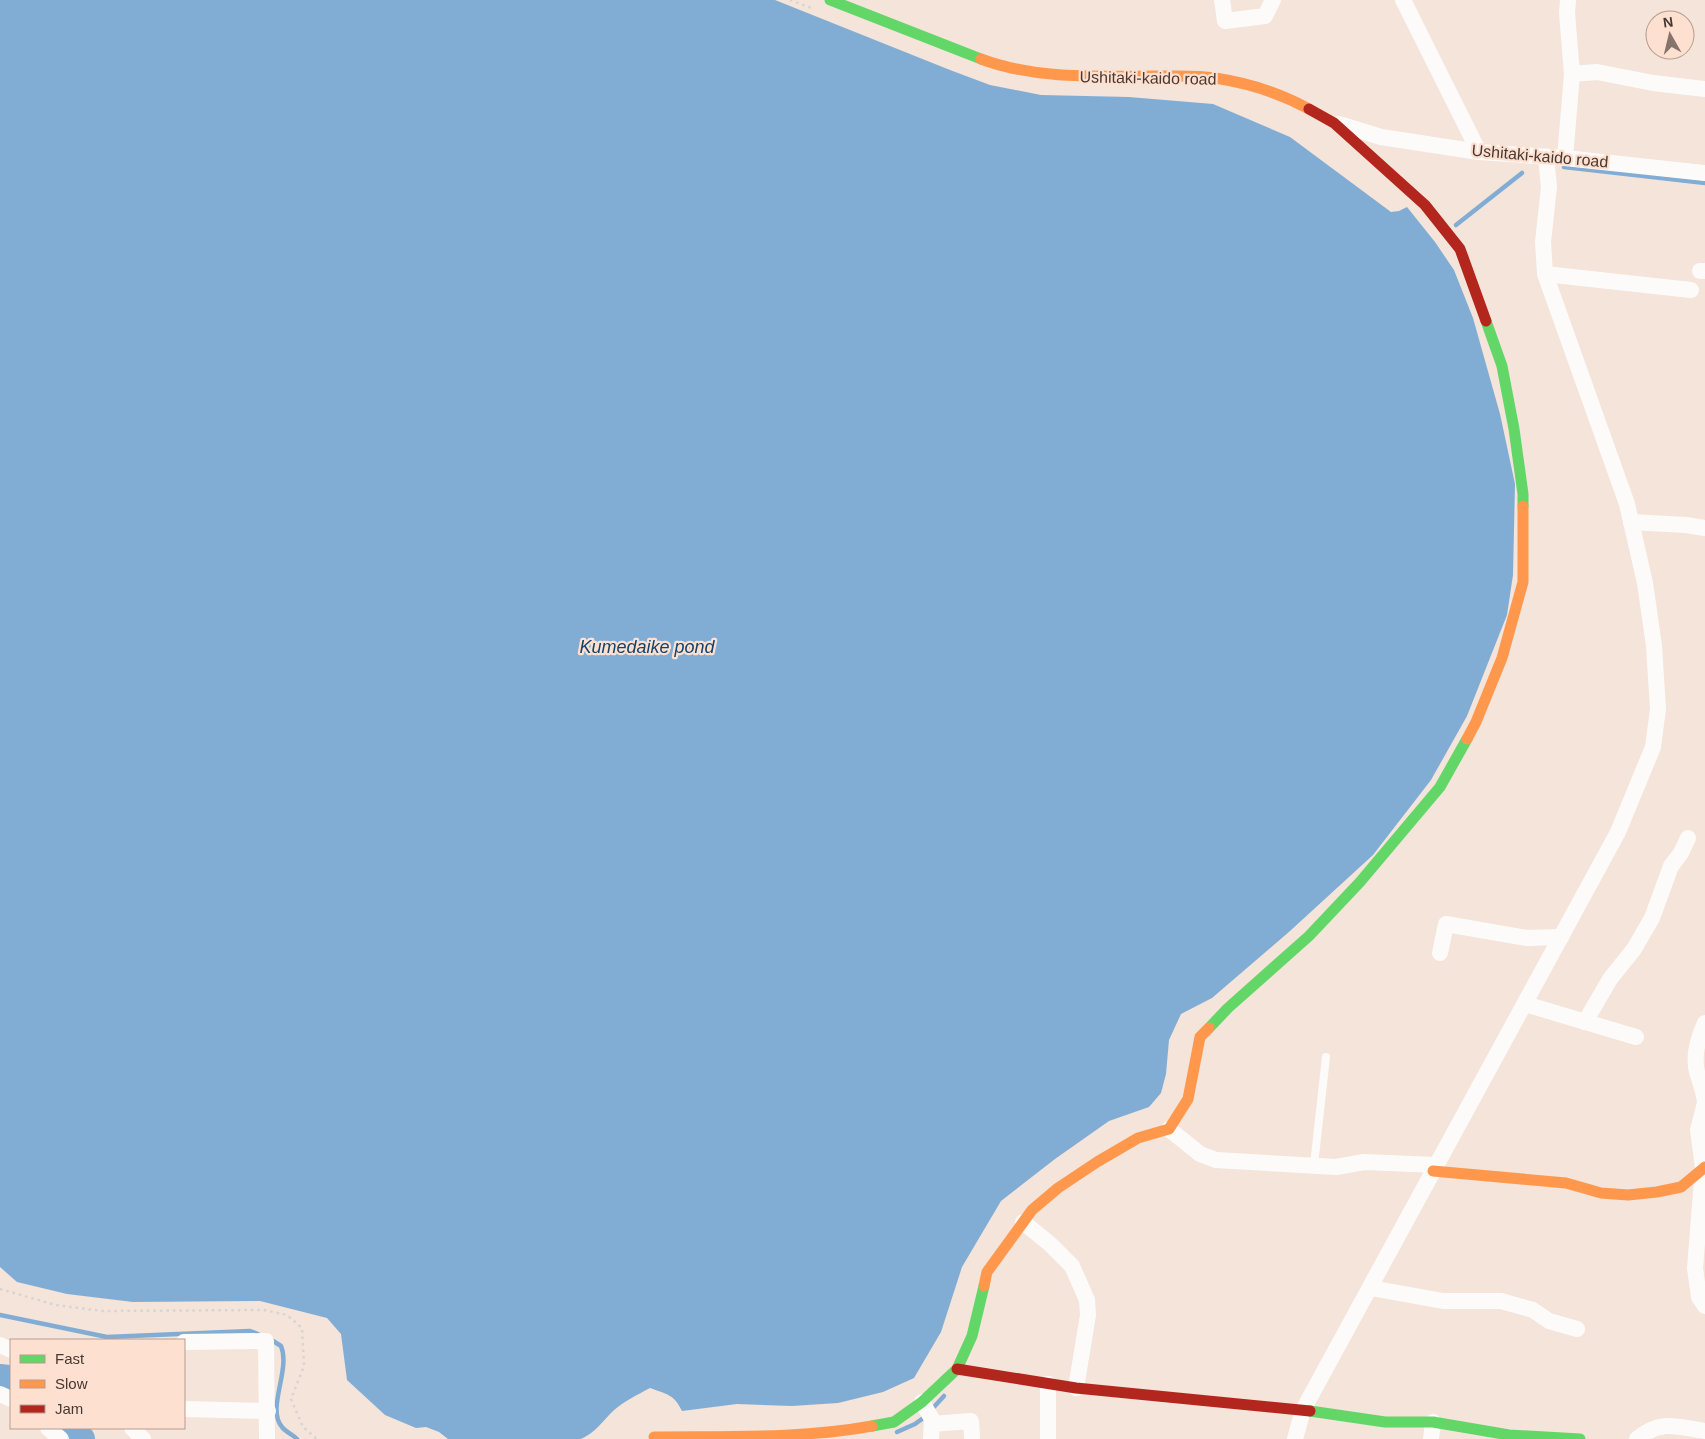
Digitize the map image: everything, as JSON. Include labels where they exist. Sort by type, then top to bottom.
[{"type":"street","name":"Ushitaki-kaido road","points":[[830,0],[998,64],[1046,74],[1215,78],[1255,86],[1289,98],[1334,123],[1381,137],[1480,152],[1565,158],[1705,173]]},
{"type":"street","points":[[1222,0],[1225,21],[1265,16],[1273,0]]},
{"type":"street","points":[[1403,0],[1480,152]]},
{"type":"street","points":[[1565,158],[1572,74],[1567,13],[1568,0]]},
{"type":"street","points":[[1572,74],[1597,72],[1653,83],[1705,90]]},
{"type":"street","points":[[654,1437],[810,1437],[894,1422],[922,1402],[956,1369],[972,1336],[987,1272],[1032,1210],[1058,1188],[1097,1162],[1138,1138],[1169,1128],[1188,1099],[1200,1037],[1228,1008],[1309,936],[1360,882],[1440,787],[1476,722],[1502,658],[1523,582],[1523,494],[1514,429],[1502,366],[1460,249],[1426,205],[1334,123]]},
{"type":"street","points":[[1295,1439],[1303,1410],[1618,832],[1653,747],[1658,709],[1654,646],[1645,583],[1627,504],[1545,274],[1544,242],[1549,187],[1546,157]]},
{"type":"street","points":[[1545,274],[1691,290]]},
{"type":"street","points":[[1631,522],[1705,528]]},
{"type":"street","points":[[1585,1022],[1610,979],[1634,949],[1652,918],[1671,866],[1681,853],[1688,838]]},
{"type":"street","points":[[1440,953],[1446,924],[1527,938],[1561,937]]},
{"type":"street","points":[[1525,1004],[1636,1037]]},
{"type":"street","points":[[1705,1023],[1698,1043],[1696,1057],[1705,1103],[1698,1130],[1704,1167],[1695,1268],[1699,1297],[1705,1306]]},
{"type":"street","points":[[1169,1128],[1200,1154],[1216,1160],[1336,1166],[1364,1162],[1435,1168],[1566,1183],[1601,1193],[1628,1195],[1681,1187],[1704,1167]]},
{"type":"street","points":[[1023,1222],[1050,1244],[1072,1266],[1087,1300],[1088,1315],[1076,1388]]},
{"type":"street","points":[[1371,1288],[1443,1301],[1501,1301],[1533,1310],[1549,1321],[1577,1329]]},
{"type":"street","points":[[185,1342],[266,1341],[268,1439]]},
{"type":"street","points":[[956,1369],[1076,1388],[1303,1410],[1385,1422],[1433,1422],[1509,1436],[1580,1439]]},
{"type":"street","points":[[1048,1384],[1048,1439]]},
{"type":"street","points":[[922,1402],[932,1419],[932,1432],[971,1421],[972,1437]]},
{"type":"street","points":[[185,1409],[268,1411]]},
{"type":"street","points":[[1431,1439],[1433,1422]]},
{"type":"street","points":[[1637,1439],[1648,1430],[1665,1425],[1705,1431]]},
{"type":"street","points":[[49,1429],[61,1439]]},
{"type":"street","points":[[133,1429],[143,1439]]},
{"type":"lane","points":[[1314,1165],[1326,1057]]},
{"type":"water","name":"Kumedaike pond","points":[[0,0],[775,0],[990,85],[1041,95],[1129,97],[1213,104],[1290,137],[1391,212],[1407,207],[1435,242],[1454,270],[1473,318],[1500,414],[1515,484],[1513,575],[1507,615],[1467,716],[1431,780],[1373,855],[1290,931],[1212,998],[1181,1014],[1169,1040],[1166,1074],[1161,1093],[1149,1107],[1109,1121],[1055,1159],[1001,1201],[962,1267],[941,1332],[914,1378],[883,1392],[838,1403],[792,1406],[737,1404],[682,1411],[673,1398],[650,1388],[622,1404],[595,1430],[581,1439],[448,1439],[439,1432],[426,1427],[416,1428],[385,1415],[347,1380],[341,1334],[327,1318],[260,1301],[133,1302],[67,1294],[17,1282],[0,1267]]},
{"type":"waterway","points":[[1564,167],[1705,183]]},
{"type":"waterway","points":[[1456,225],[1522,173]]},
{"type":"waterway","points":[[0,1315],[107,1337],[250,1331],[258,1334]]},
{"type":"waterway","points":[[270,1339],[281,1346],[283,1356],[276,1410],[278,1419],[282,1427],[297,1439]]},
{"type":"waterway","points":[[0,1378],[10,1381]]},
{"type":"waterway","points":[[933,1408],[944,1396]]},
{"type":"waterway","points":[[897,1432],[915,1424],[926,1416]]},
{"type":"waterway","points":[[68,1429],[81,1439]]},
{"type":"traffic: fast","points":[[830,0],[981,59]]},
{"type":"traffic: fast","points":[[1486,321],[1502,366],[1514,429],[1523,506]]},
{"type":"traffic: fast","points":[[1209,1028],[1228,1008],[1309,936],[1360,882],[1440,787],[1467,739]]},
{"type":"traffic: fast","points":[[872,1426],[894,1422],[922,1402],[957,1369],[972,1336],[984,1286]]},
{"type":"traffic: fast","points":[[1310,1411],[1385,1422],[1433,1422],[1509,1435],[1580,1439]]},
{"type":"traffic: slow","points":[[981,59],[1002,66],[1046,74],[1194,76],[1215,78],[1264,89],[1309,109]]},
{"type":"traffic: slow","points":[[1467,739],[1476,722],[1502,658],[1523,582],[1523,506]]},
{"type":"traffic: slow","points":[[984,1286],[987,1272],[1032,1210],[1058,1188],[1097,1162],[1138,1138],[1169,1129],[1188,1099],[1200,1037],[1209,1028]]},
{"type":"traffic: slow","points":[[1433,1171],[1566,1183],[1601,1193],[1628,1195],[1681,1187],[1705,1167]]},
{"type":"traffic: slow","points":[[654,1437],[791,1435],[872,1426]]},
{"type":"traffic: jam","points":[[1309,109],[1334,123],[1425,205],[1460,249],[1486,321]]},
{"type":"traffic: jam","points":[[957,1369],[1076,1388],[1310,1411]]}]
